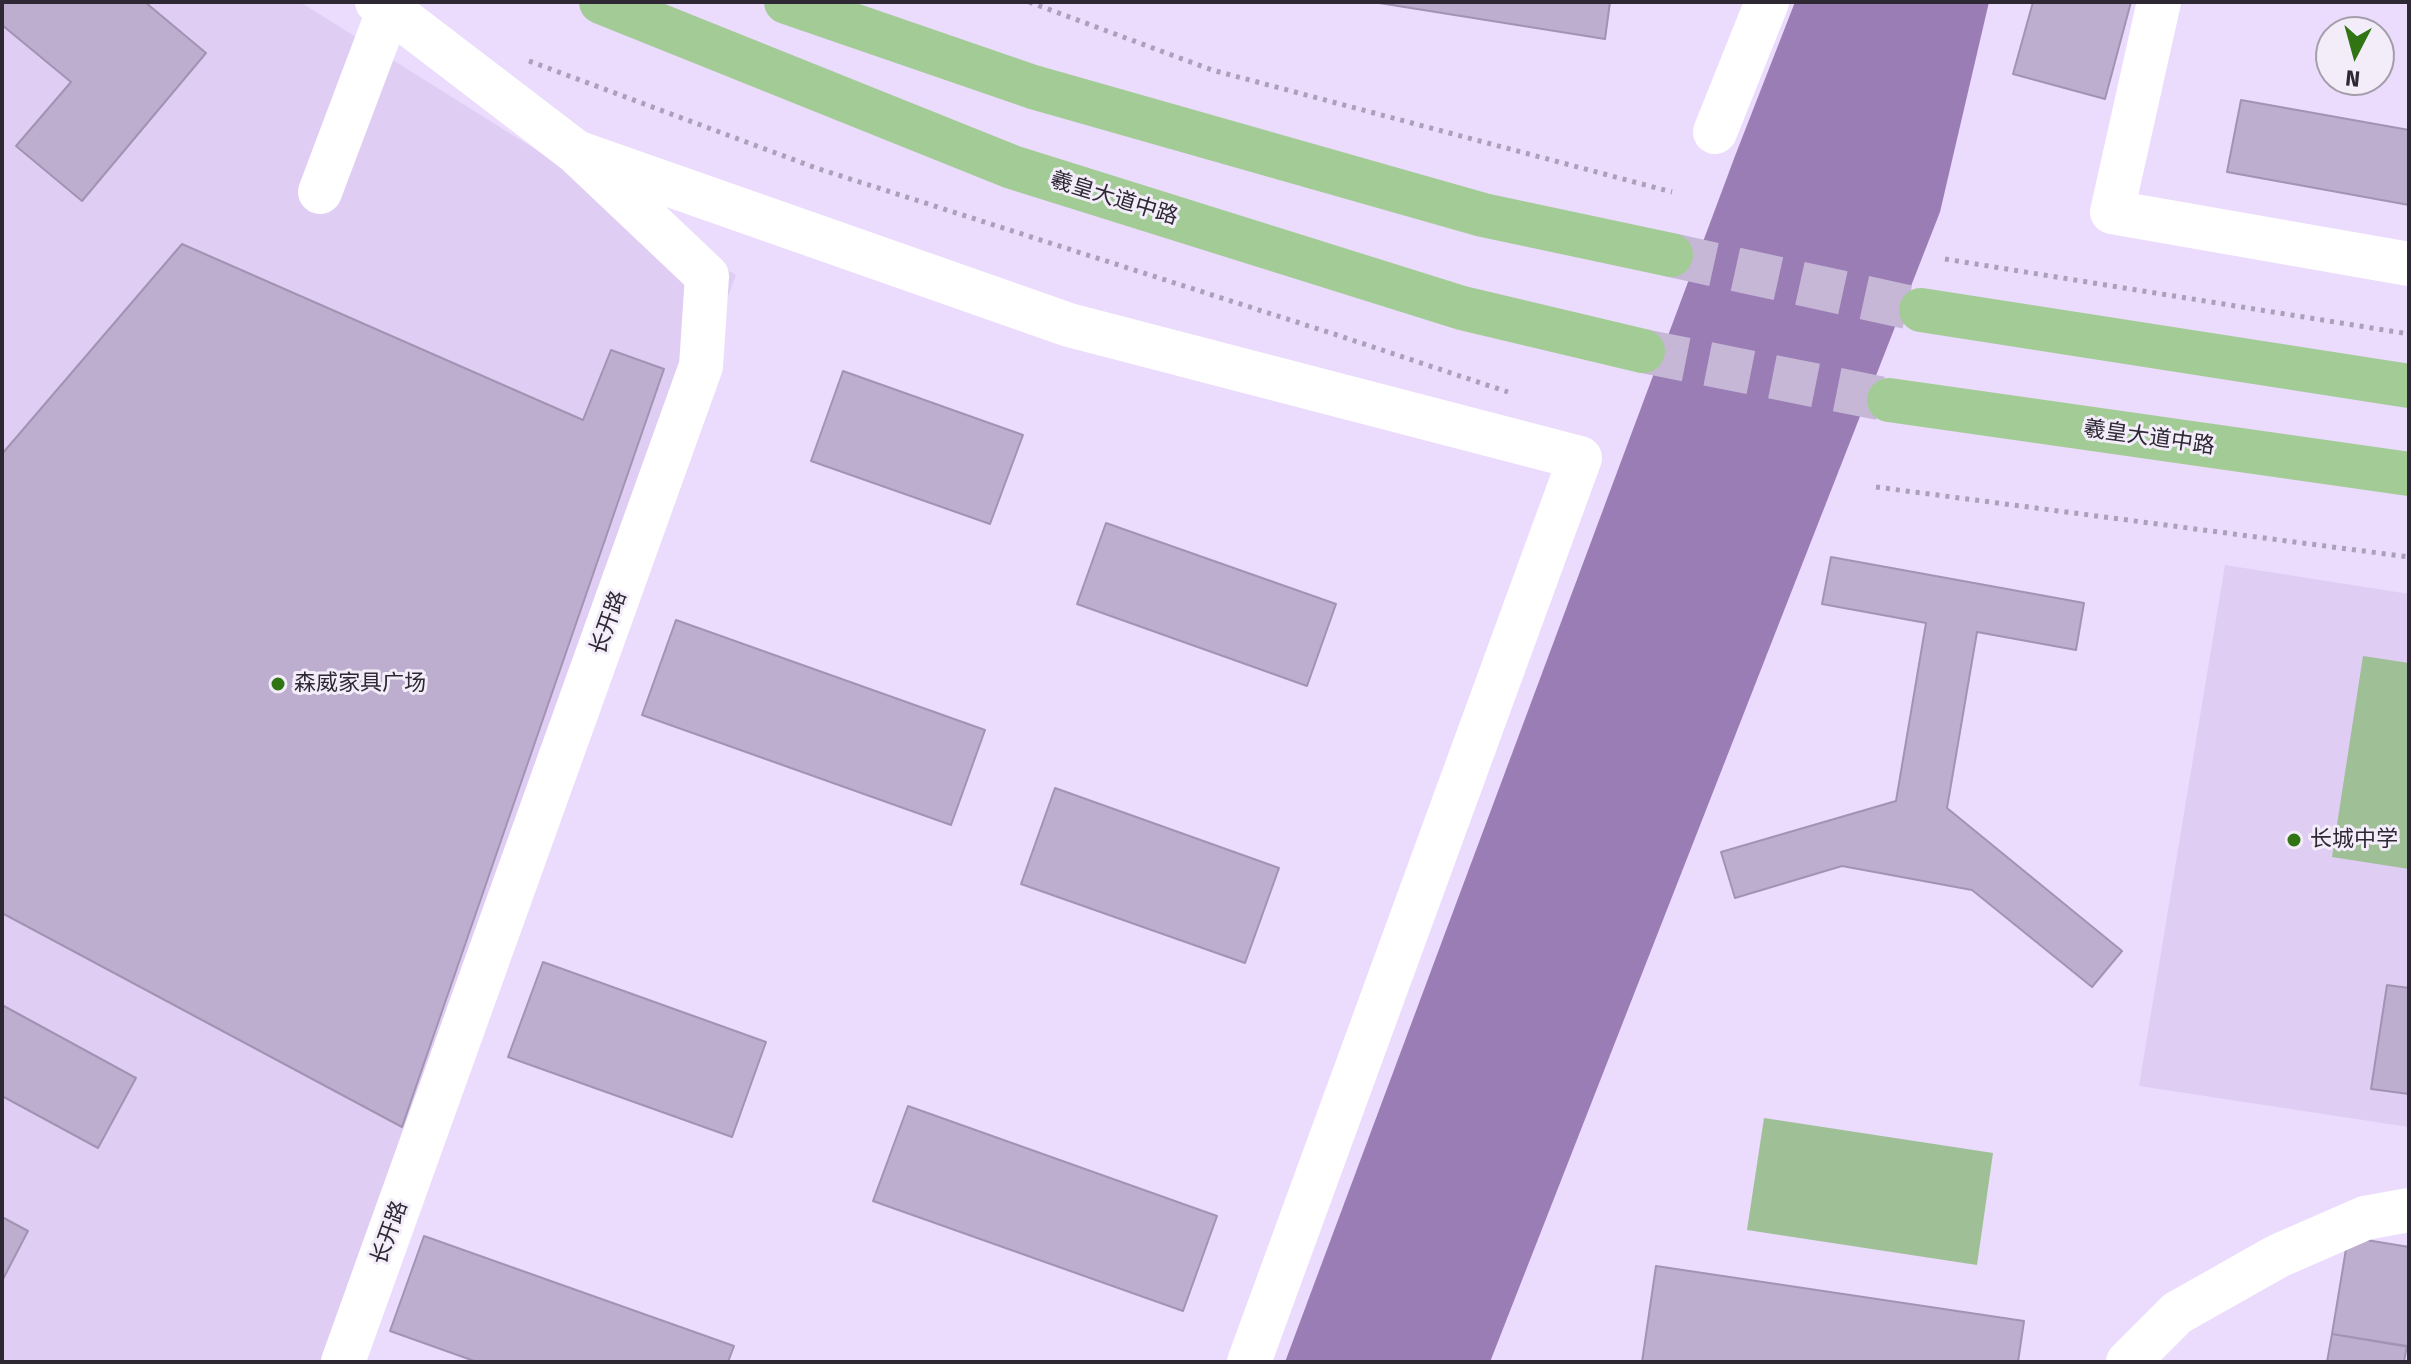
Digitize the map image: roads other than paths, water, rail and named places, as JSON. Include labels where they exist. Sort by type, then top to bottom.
[{"type":"main road","name":"羲皇大道中路","points":[[601,2],[1012,167],[1462,308],[1643,351]]},
{"type":"main road","points":[[786,2],[1033,87],[1483,215],[1671,255]]},
{"type":"main road","points":[[1921,310],[2409,386]]},
{"type":"main road","name":"羲皇大道中路","points":[[1889,400],[2409,474]]},
{"type":"street","points":[[1715,132],[1767,2]]},
{"type":"street","points":[[2159,2],[2112,212],[2409,264]]},
{"type":"street","points":[[320,192],[386,4]]},
{"type":"street","name":"长开路","points":[[343,1362],[701,366],[707,276],[576,152],[386,4]]},
{"type":"street","points":[[576,152],[1069,325],[1580,458],[1249,1362]]},
{"type":"street","points":[[2128,1362],[2177,1313],[2278,1256],[2365,1218],[2409,1210]]},
{"type":"tunnel","points":[[1671,255],[1921,310]]},
{"type":"tunnel","points":[[1643,351],[1889,400]]},
{"type":"place","name":"森威家具广场","points":[[278,684]]},
{"type":"place","name":"长城中学","points":[[2294,840]]}]
